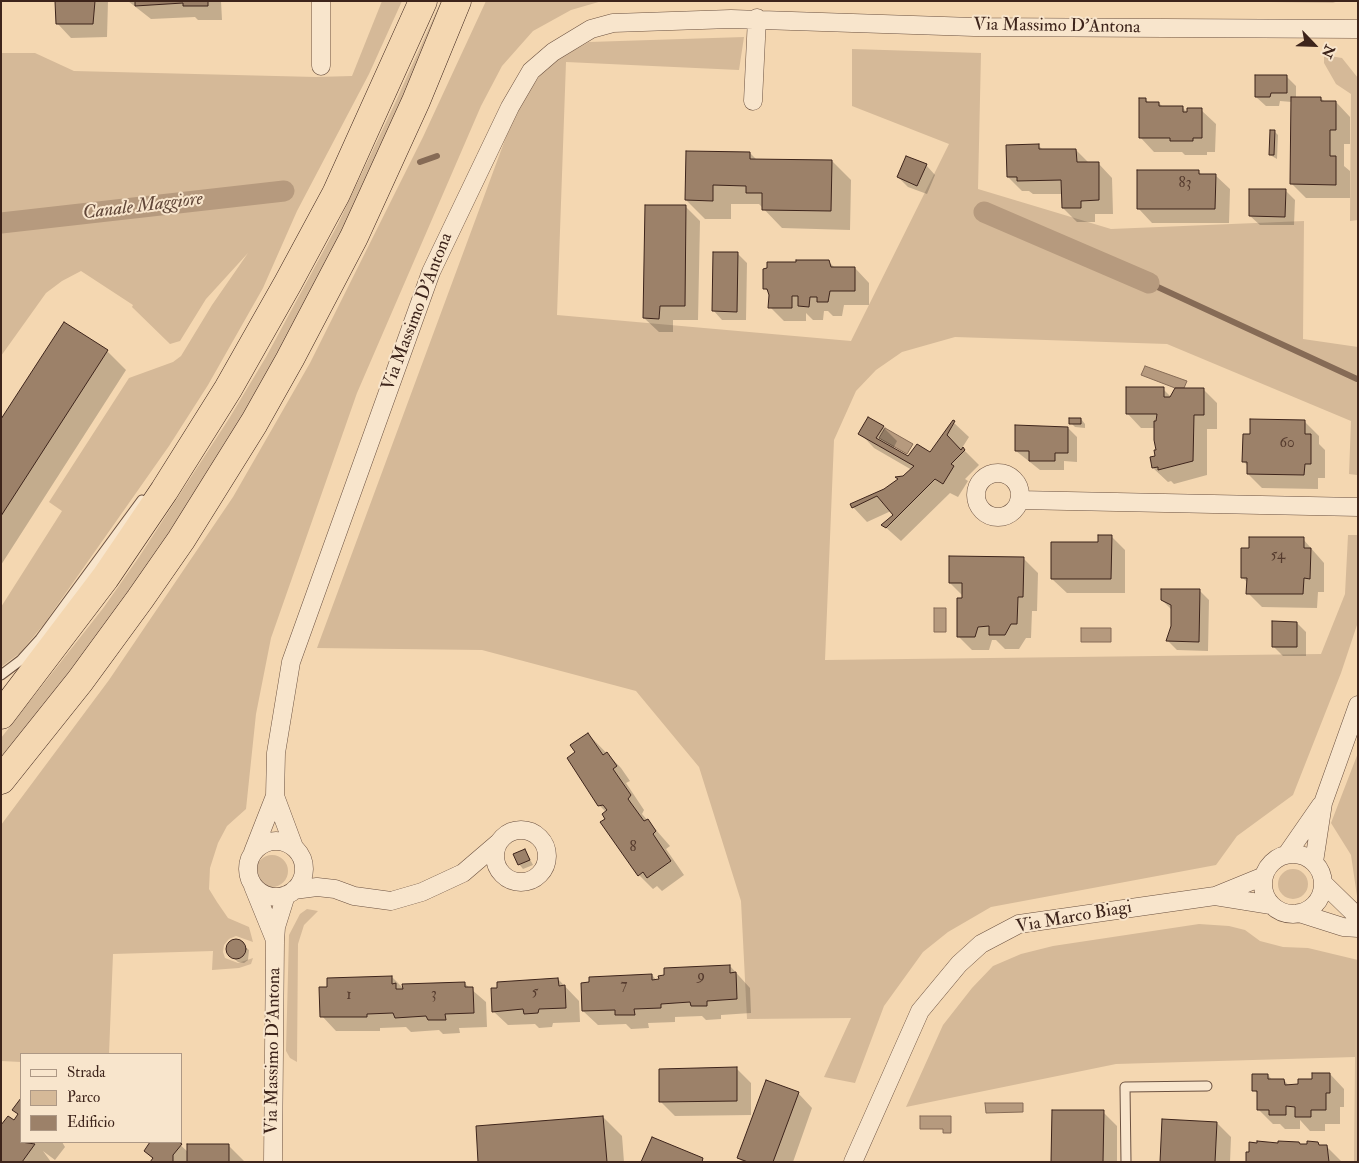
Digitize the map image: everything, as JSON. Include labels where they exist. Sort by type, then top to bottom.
[{"type":"highway","points":[[1,715],[105,578],[173,477],[228,389],[336,194],[423,1]]},
{"type":"highway","points":[[1,780],[80,680],[140,599],[217,483],[268,399],[354,237],[416,102],[457,1]]},
{"type":"street","points":[[321,1],[320,40],[322,66]]},
{"type":"street","points":[[753,100],[757,18]]},
{"type":"street","name":"Via Massimo D'Antona","points":[[275,940],[248,870],[252,852],[275,796],[276,753],[292,662],[313,597],[431,272],[510,107],[531,71],[553,52],[591,29],[613,23],[757,18],[974,27],[1358,29]]},
{"type":"street","points":[[1019,500],[1358,508]]},
{"type":"street","points":[[1314,862],[1323,803],[1358,705]]},
{"type":"street","name":"Via Massimo D'Antona","points":[[273,1162],[276,927],[290,893],[304,873],[275,796]]},
{"type":"street","points":[[1287,854],[1302,854],[1314,862],[1319,868],[1323,883],[1319,899],[1314,906],[1299,913],[1289,914],[1271,904],[1266,896],[1264,876],[1272,862],[1287,854],[1323,803]]},
{"type":"street","points":[[253,886],[268,896],[317,887],[334,889],[354,896],[391,901],[422,892],[463,873],[510,832],[527,831],[535,834],[545,848],[545,865],[534,878],[517,881],[502,874],[488,872],[463,873]]},
{"type":"street","points":[[252,852],[259,846],[276,840],[298,853],[334,889]]},
{"type":"street","points":[[498,844],[495,860],[502,874]]},
{"type":"street","name":"Via Marco Biagi","points":[[853,1162],[920,1012],[959,964],[981,944],[1020,924],[1214,896],[1264,876]]},
{"type":"street","points":[[1323,883],[1358,917]]},
{"type":"street","name":"Via Marco Biagi","points":[[1214,896],[1271,904]]},
{"type":"street","points":[[1299,913],[1342,927],[1358,928]]},
{"type":"lane","points":[[168,466],[199,431],[228,389]]},
{"type":"lane","points":[[1,675],[21,660],[40,639],[151,489]]},
{"type":"lane","points":[[1126,1162],[1125,1086],[1206,1086]]},
{"type":"green space","points":[[382,1],[402,1],[369,74],[297,211],[263,288],[208,385],[169,446],[44,624],[20,653],[1,667],[1,607],[62,511],[49,502],[129,378],[173,362],[181,356],[212,305],[248,253],[206,299],[180,341],[170,344],[132,307],[133,305],[81,271],[62,281],[46,293],[1,356],[1,53],[35,53],[74,71],[316,77],[352,76]]},
{"type":"green space","points":[[441,1],[444,1],[421,60],[342,235],[281,351],[199,489],[103,631],[1,761],[1,738],[104,607],[139,557],[230,417],[266,357],[338,224]]},
{"type":"green space","points":[[486,1],[602,1],[571,10],[533,31],[502,66],[481,106],[357,393],[271,638],[256,714],[246,809],[227,826],[218,843],[210,868],[209,889],[228,918],[249,927],[253,942],[236,936],[229,939],[224,945],[223,952],[225,958],[238,963],[253,958],[251,964],[239,968],[212,970],[213,951],[113,954],[109,1053],[20,1053],[20,1062],[1,1061],[1,825],[109,680],[233,497],[310,363],[423,137]]},
{"type":"green space","points":[[1206,1],[1338,1],[1333,3]]},
{"type":"green space","points":[[744,37],[739,70],[566,62],[557,315],[851,341],[949,144],[852,106],[852,49],[981,53],[978,189],[1111,229],[1304,221],[1303,339],[1358,347],[1358,493],[1357,475],[1349,474],[1351,421],[1167,344],[955,337],[902,352],[876,370],[856,391],[834,440],[825,660],[1321,654],[1345,594],[1348,535],[1358,535],[1358,622],[1341,673],[1293,795],[1237,836],[1216,865],[991,907],[948,932],[923,952],[884,1006],[855,1083],[824,1077],[851,1018],[747,1019],[741,901],[699,767],[636,691],[482,650],[317,648],[516,110],[547,65],[589,42]]},
{"type":"green space","points":[[1324,55],[1342,58],[1358,78],[1358,220],[1350,221],[1351,94],[1336,84],[1324,63]]},
{"type":"green space","points":[[1358,753],[1358,903],[1351,855],[1331,823]]},
{"type":"green space","points":[[272,855],[278,856],[283,860],[287,865],[287,877],[283,882],[278,886],[272,887],[266,886],[261,882],[257,877],[256,871],[257,865],[261,860],[266,856]]},
{"type":"green space","points":[[1293,869],[1304,873],[1308,884],[1304,895],[1293,899],[1282,895],[1278,884],[1282,873]]},
{"type":"green space","points":[[307,909],[318,911],[304,925],[298,944],[297,1062],[290,1058],[286,1051],[289,935],[300,914]]},
{"type":"green space","points":[[1199,924],[1229,926],[1245,930],[1260,941],[1283,947],[1308,948],[1358,960],[1358,1162],[1354,1162],[1355,1057],[1116,1064],[906,1107],[943,1025],[972,988],[993,966],[1021,954],[1053,946]]},
{"type":"shaded area","points":[[1145,366],[1187,381],[1184,388],[1175,388],[1141,375]]},
{"type":"shaded area","points":[[885,428],[913,444],[907,454],[879,438]]},
{"type":"shaded area","points":[[934,608],[946,608],[946,632],[934,632]]},
{"type":"shaded area","points":[[1081,628],[1111,628],[1111,642],[1081,642]]},
{"type":"shaded area","points":[[985,1103],[1023,1103],[1023,1112],[986,1113]]},
{"type":"shaded area","points":[[920,1116],[951,1116],[951,1133],[943,1133],[943,1129],[920,1129]]},
{"type":"building","points":[[55,1],[95,1],[93,24],[56,24]]},
{"type":"building","points":[[135,1],[208,1],[208,6],[183,6],[183,3],[135,6]]},
{"type":"building","points":[[1255,75],[1287,75],[1287,93],[1271,93],[1270,97],[1255,97]]},
{"type":"building","points":[[1291,97],[1321,97],[1321,101],[1336,101],[1336,130],[1330,130],[1330,156],[1336,156],[1336,185],[1290,184]]},
{"type":"building","points":[[1139,98],[1146,98],[1146,102],[1159,102],[1159,106],[1183,106],[1183,112],[1187,112],[1187,108],[1202,108],[1202,138],[1193,138],[1193,141],[1170,141],[1170,138],[1139,138]]},
{"type":"building","points":[[1270,130],[1275,130],[1274,155],[1269,155]]},
{"type":"building","points":[[1039,144],[1039,149],[1076,149],[1077,162],[1099,162],[1099,200],[1081,201],[1081,208],[1062,208],[1061,180],[1017,181],[1017,177],[1007,177],[1006,145]]},
{"type":"building","points":[[686,151],[750,152],[750,159],[832,160],[831,211],[762,210],[762,193],[746,193],[746,186],[713,185],[713,201],[685,200]]},
{"type":"building","points":[[906,156],[927,164],[917,186],[897,177]]},
{"type":"building","points":[[1137,170],[1199,170],[1199,174],[1216,174],[1215,209],[1137,209]]},
{"type":"building","points":[[1249,189],[1286,189],[1285,217],[1249,216]]},
{"type":"building","points":[[645,205],[686,205],[685,306],[660,306],[659,319],[643,318]]},
{"type":"building","points":[[713,252],[738,252],[737,312],[712,311]]},
{"type":"building","points":[[796,260],[829,260],[831,267],[855,267],[855,291],[830,291],[828,302],[817,302],[817,297],[810,297],[809,307],[798,306],[798,296],[792,296],[792,308],[768,308],[769,295],[767,289],[763,289],[763,269],[767,268],[767,262],[796,262]]},
{"type":"building","points":[[64,322],[108,350],[1,516],[1,419]]},
{"type":"building","points":[[1126,387],[1164,387],[1164,397],[1170,397],[1175,388],[1204,388],[1204,415],[1194,415],[1193,461],[1158,470],[1158,467],[1152,468],[1150,457],[1155,456],[1154,450],[1156,450],[1154,421],[1156,421],[1157,414],[1126,414]]},
{"type":"building","points":[[868,417],[884,426],[876,438],[908,456],[917,444],[930,452],[953,420],[955,421],[947,435],[961,450],[963,447],[965,450],[951,464],[954,466],[943,484],[935,479],[886,528],[881,525],[893,515],[877,496],[852,508],[850,504],[884,489],[898,479],[895,477],[903,476],[914,466],[858,434]]},
{"type":"building","points":[[1069,418],[1081,418],[1081,424],[1069,424]]},
{"type":"building","points":[[1250,419],[1305,420],[1305,434],[1311,434],[1311,464],[1305,464],[1304,475],[1247,474],[1247,462],[1242,462],[1243,434],[1250,434]]},
{"type":"building","points":[[1015,425],[1068,427],[1068,453],[1055,453],[1055,461],[1029,461],[1029,451],[1015,451]]},
{"type":"building","points":[[1098,535],[1112,535],[1111,579],[1051,579],[1051,542],[1098,542]]},
{"type":"building","points":[[1249,537],[1304,537],[1304,548],[1311,548],[1310,579],[1304,578],[1303,594],[1246,594],[1247,578],[1241,578],[1241,548],[1249,548]]},
{"type":"building","points":[[949,556],[1024,557],[1023,597],[1018,597],[1017,624],[1011,624],[1005,635],[989,635],[989,626],[978,627],[975,637],[957,637],[957,598],[962,598],[962,583],[949,583]]},
{"type":"building","points":[[1161,589],[1200,589],[1199,642],[1166,641],[1171,626],[1171,605],[1161,600]]},
{"type":"building","points":[[1272,621],[1297,622],[1297,647],[1272,647]]},
{"type":"building","points":[[588,733],[603,755],[607,752],[617,766],[613,769],[631,795],[628,799],[644,821],[648,819],[656,831],[653,834],[671,861],[647,878],[643,872],[638,876],[600,822],[605,819],[602,814],[607,810],[603,805],[598,806],[567,758],[575,752],[570,745]]},
{"type":"building","points":[[525,849],[530,860],[518,865],[513,854]]},
{"type":"building","points":[[236,939],[243,942],[246,949],[243,956],[236,959],[229,956],[226,949],[229,942]]},
{"type":"building","points":[[730,965],[730,973],[736,972],[737,999],[707,1001],[707,1006],[691,1006],[690,1002],[661,1004],[661,1008],[634,1009],[635,1015],[615,1015],[615,1010],[582,1011],[581,983],[589,982],[589,977],[652,974],[652,980],[659,979],[658,976],[664,975],[664,968]]},
{"type":"building","points":[[392,976],[392,984],[396,983],[396,989],[403,989],[402,984],[465,982],[465,987],[473,987],[474,1013],[445,1014],[446,1020],[428,1020],[426,1016],[395,1018],[393,1013],[367,1014],[367,1017],[320,1017],[319,987],[327,987],[327,978]]},
{"type":"building","points":[[558,978],[559,986],[565,985],[566,1008],[539,1009],[538,1013],[524,1014],[523,1009],[492,1012],[491,988],[497,988],[497,982]]},
{"type":"building","points":[[737,1067],[737,1101],[659,1102],[659,1069]]},
{"type":"building","points":[[1312,1073],[1330,1073],[1330,1093],[1326,1093],[1326,1110],[1311,1110],[1311,1117],[1295,1117],[1295,1107],[1286,1106],[1286,1115],[1269,1115],[1269,1110],[1257,1110],[1257,1091],[1252,1091],[1252,1074],[1268,1074],[1268,1079],[1284,1079],[1285,1085],[1298,1084],[1298,1079],[1312,1079]]},
{"type":"building","points":[[766,1080],[799,1092],[773,1162],[748,1162],[737,1158]]},
{"type":"building","points":[[20,1099],[20,1143],[35,1144],[22,1162],[1,1162],[1,1125],[8,1116],[14,1120],[18,1114],[12,1110]]},
{"type":"building","points":[[1052,1110],[1104,1110],[1103,1162],[1051,1162]]},
{"type":"building","points":[[603,1116],[607,1162],[478,1162],[476,1126]]},
{"type":"building","points":[[1162,1119],[1217,1122],[1215,1162],[1160,1162]]},
{"type":"building","points":[[652,1137],[703,1158],[702,1162],[641,1162]]},
{"type":"building","points":[[1257,1141],[1299,1142],[1300,1144],[1307,1144],[1307,1141],[1318,1142],[1319,1145],[1327,1145],[1329,1162],[1246,1162],[1249,1142],[1257,1143]]},
{"type":"building","points":[[149,1143],[182,1144],[173,1155],[173,1162],[150,1162],[153,1158],[144,1151]]},
{"type":"building","points":[[187,1144],[229,1144],[229,1162],[187,1162]]},
{"type":"waterway","points":[[420,162],[437,156]]},
{"type":"waterway","name":"Canale Maggiore","points":[[1,223],[284,191]]},
{"type":"waterway","points":[[984,212],[1149,283]]},
{"type":"waterway","points":[[1149,283],[1357,379]]}]
